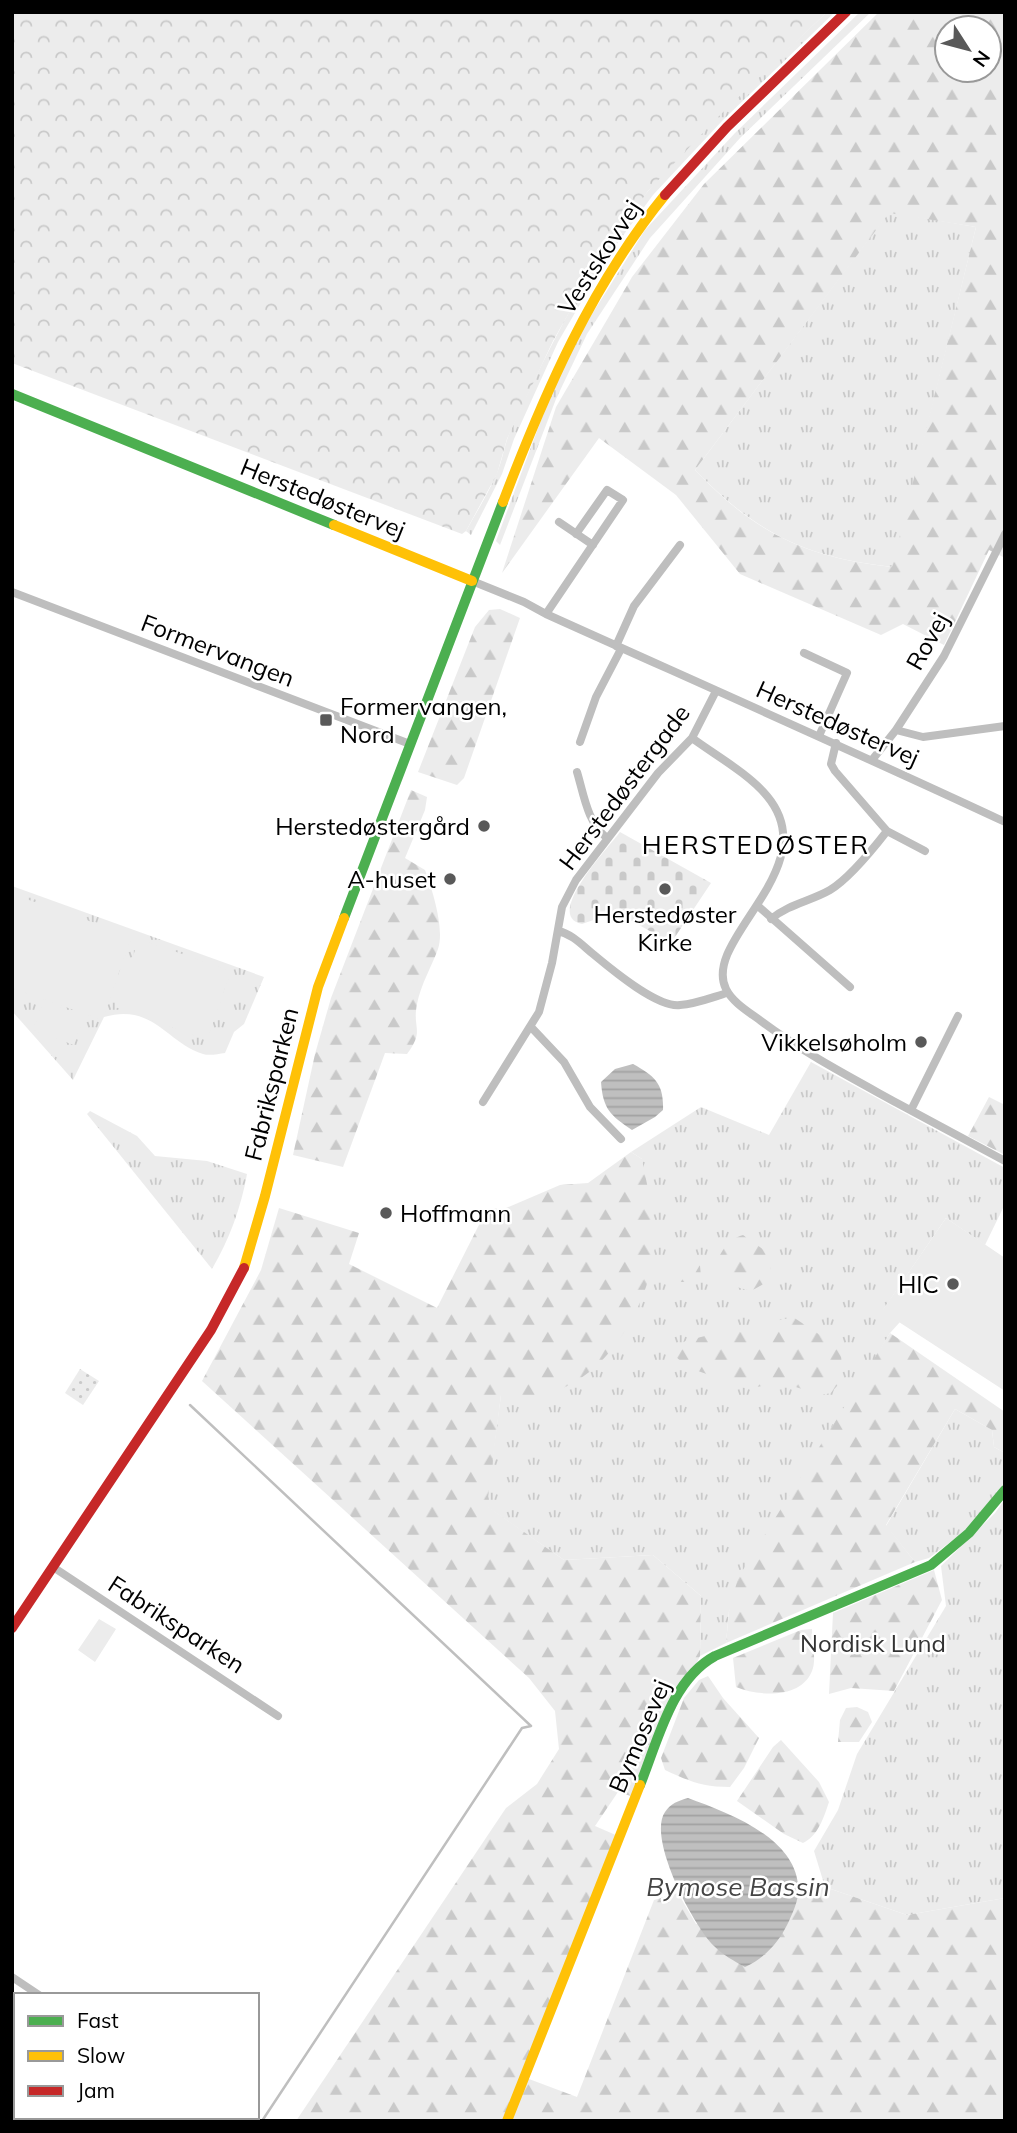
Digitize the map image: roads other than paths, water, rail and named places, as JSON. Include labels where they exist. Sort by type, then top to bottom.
[{"type":"street","name":"Vestskovvej","points":[[472,581],[550,382],[592,300],[621,253],[687,169],[846,12]]},
{"type":"street","name":"Herstedøstervej","points":[[12,394],[524,603],[1005,822]]},
{"type":"street","points":[[546,614],[623,500],[607,489],[576,534]]},
{"type":"street","points":[[559,522],[593,545]]},
{"type":"street","name":"Rovej","points":[[872,760],[944,656],[1005,534]]},
{"type":"street","points":[[579,742],[634,606],[680,545]]},
{"type":"street","name":"Fabriksparken","points":[[12,1628],[211,1330],[243,1271],[265,1196],[283,1116],[318,987],[472,581]]},
{"type":"street","name":"Formervangen","points":[[12,592],[410,744]]},
{"type":"street","points":[[804,653],[847,673],[820,736]]},
{"type":"street","name":"Herstedøstergade","points":[[483,1102],[531,1027],[546,992],[562,907],[576,880],[658,773],[692,737],[716,691]]},
{"type":"street","points":[[895,730],[923,737],[1005,726]]},
{"type":"street","points":[[692,737],[758,787],[776,810],[782,831],[782,853],[777,867],[758,906],[738,935],[724,963],[722,973],[727,993],[789,1042],[1005,1161]]},
{"type":"street","points":[[836,743],[831,764],[887,831],[925,851]]},
{"type":"street","points":[[577,772],[592,821],[597,830],[607,838]]},
{"type":"street","points":[[771,919],[780,911],[831,890],[873,849],[887,831]]},
{"type":"street","points":[[758,906],[850,987]]},
{"type":"street","points":[[558,931],[567,933],[605,964],[658,1000],[680,1006],[727,993]]},
{"type":"street","points":[[911,1110],[958,1016]]},
{"type":"street","points":[[531,1027],[564,1062],[596,1114],[621,1139]]},
{"type":"street","name":"Bymosevej","points":[[508,2121],[672,1705],[688,1676],[699,1664],[715,1656],[931,1565],[969,1533],[1005,1490]]},
{"type":"street","name":"Fabriksparken","points":[[53,1567],[278,1716]]},
{"type":"street","points":[[12,1977],[36,1993]]},
{"type":"water","points":[[633,1064],[657,1082],[662,1094],[663,1110],[632,1130],[609,1110],[601,1082],[615,1069]]},
{"type":"water","name":"Bymose Bassin","points":[[688,1798],[755,1828],[784,1852],[793,1867],[798,1894],[789,1921],[771,1948],[745,1967],[721,1952],[705,1935],[685,1901],[667,1860],[661,1824],[665,1812],[672,1804]]},
{"type":"waterway","points":[[190,1405],[531,1726],[522,1728],[262,2121]]},
{"type":"place","name":"Formervangen, Nord","points":[[326,720]]},
{"type":"place","name":"Herstedøstergård","points":[[484,826]]},
{"type":"place","name":"A-huset","points":[[450,879]]},
{"type":"place","name":"Herstedøster Kirke","points":[[665,889]]},
{"type":"place","name":"Vikkelsøholm","points":[[921,1042]]},
{"type":"place","name":"Hoffmann","points":[[386,1213]]},
{"type":"place","name":"HIC","points":[[953,1284]]},
{"type":"district","name":"HERSTEDØSTER","points":[[756,844]]},
{"type":"park label","name":"Nordisk Lund","points":[[873,1643]]}]
